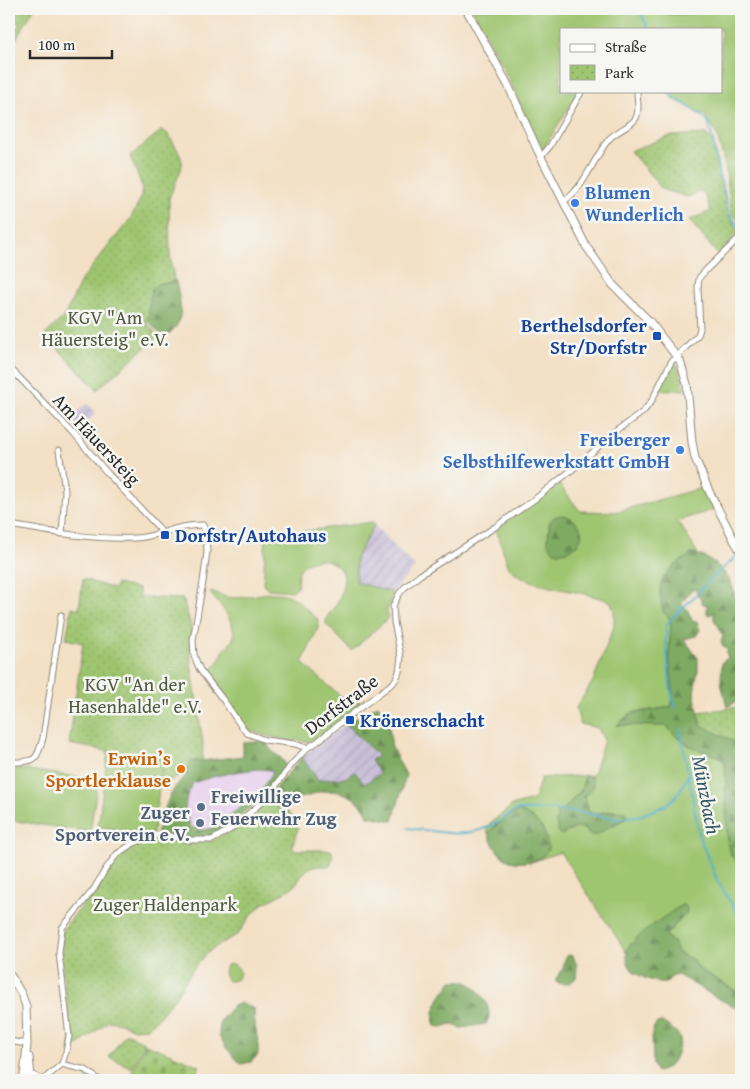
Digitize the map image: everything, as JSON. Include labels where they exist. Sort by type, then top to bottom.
[{"type":"street","points":[[466,9],[508,85],[563,202],[586,246],[613,285],[650,322],[683,366],[687,384],[692,442],[697,464],[741,552]]},
{"type":"street","points":[[541,156],[550,146],[581,92]]},
{"type":"street","points":[[563,202],[576,192],[610,138],[636,119],[637,92]]},
{"type":"street","name":"Dorfstraße","points":[[9,525],[62,534],[137,538],[194,525],[202,525],[206,534],[207,552],[193,640],[194,655],[200,670],[247,733],[265,740],[295,744],[307,748],[396,679],[401,657],[393,606],[405,587],[420,575],[535,499],[583,461],[610,436],[643,412],[651,402],[671,362],[695,339],[700,329],[699,278],[741,237]]},
{"type":"street","name":"Am Häuersteig","points":[[9,367],[72,432],[109,476],[159,528],[161,534]]},
{"type":"street","points":[[59,450],[65,490],[62,534]]},
{"type":"street","points":[[9,763],[34,760],[39,753],[43,738],[61,615]]},
{"type":"street","points":[[44,1080],[62,1064],[69,1036],[58,953],[62,928],[94,889],[105,870],[118,854],[132,844],[155,835],[188,840],[212,840],[231,830],[268,796],[292,764],[307,748]]},
{"type":"street","points":[[9,973],[22,993],[26,1006],[27,1044],[25,1078],[35,1077],[39,1080]]},
{"type":"street","points":[[9,1041],[27,1044]]},
{"type":"street","points":[[62,1064],[86,1070],[99,1080]]},
{"type":"shaded area","points":[[87,403],[96,413],[80,428],[71,418]]},
{"type":"shaded area","points":[[374,525],[415,567],[393,593],[356,582],[356,558]]},
{"type":"shaded area","points":[[346,724],[378,757],[372,760],[380,774],[364,784],[345,778],[318,780],[302,757]]},
{"type":"shaded area","points":[[258,769],[274,771],[257,796],[210,829],[200,830],[191,827],[185,803],[193,783],[218,775]]},
{"type":"green space","points":[[9,9],[34,9],[13,44],[9,70],[9,38],[20,23],[11,21],[9,25]]},
{"type":"green space","points":[[472,9],[649,9],[663,13],[688,14],[708,9],[741,9],[741,222],[732,213],[725,165],[717,135],[705,115],[673,99],[668,92],[722,92],[722,28],[560,28],[560,92],[578,92],[542,151],[507,76]]},
{"type":"green space","points":[[649,9],[708,9],[694,13],[679,14],[663,13]]},
{"type":"green space","name":"KGV \"Am Häuersteig\" e.V.","points":[[162,130],[168,134],[180,154],[182,162],[181,170],[169,198],[170,255],[174,280],[167,283],[158,283],[152,289],[149,315],[146,322],[158,336],[97,390],[45,335],[65,315],[82,279],[131,218],[141,198],[142,186],[130,156]]},
{"type":"green space","points":[[706,134],[713,141],[726,203],[738,233],[718,255],[689,220],[711,211],[703,191],[688,197],[663,190],[630,151],[670,136]]},
{"type":"green space","points":[[176,281],[180,305],[179,320],[171,332],[163,337],[147,320],[151,292],[158,283],[167,283]]},
{"type":"green space","points":[[674,363],[678,366],[685,390],[659,390],[672,364]]},
{"type":"green space","points":[[559,484],[580,511],[615,512],[705,487],[715,509],[678,521],[698,554],[692,554],[669,617],[671,625],[669,655],[673,693],[672,706],[631,713],[618,725],[667,726],[684,742],[696,749],[716,755],[725,763],[727,835],[731,855],[741,866],[741,994],[699,969],[693,960],[679,953],[673,942],[665,935],[685,915],[686,907],[682,905],[628,948],[627,954],[560,852],[529,863],[545,854],[549,847],[543,829],[534,820],[523,812],[510,814],[488,833],[487,829],[490,823],[511,806],[532,800],[535,797],[541,778],[593,775],[604,740],[598,728],[580,724],[576,708],[593,681],[614,626],[614,611],[611,602],[536,583],[518,575],[509,568],[496,529]],"holes":[[[549,522],[581,536],[577,545],[548,540]],[[583,785],[590,792],[583,796],[586,800],[588,811],[593,814],[611,811],[625,812],[626,819],[592,835],[577,827],[568,832],[556,819],[558,813],[570,804]]]},
{"type":"green space","points":[[563,515],[579,525],[582,534],[578,543],[572,549],[559,552],[551,549],[548,544],[548,538],[551,520]]},
{"type":"green space","points":[[372,522],[374,525],[356,558],[356,582],[393,593],[387,610],[388,618],[352,651],[326,624],[328,615],[337,603],[341,593],[344,575],[342,572],[335,564],[329,561],[313,561],[300,569],[298,586],[293,591],[268,589],[263,584],[266,534],[278,534],[281,528],[290,533]]},
{"type":"green space","points":[[692,553],[711,560],[721,569],[729,580],[735,597],[741,605],[741,699],[727,707],[721,682],[722,662],[728,658],[726,652],[728,651],[722,645],[723,637],[714,620],[714,612],[710,615],[707,614],[707,605],[703,604],[695,589],[692,589],[681,604],[687,609],[693,622],[697,621],[700,630],[696,636],[684,639],[698,658],[694,692],[701,725],[741,745],[741,761],[737,761],[738,798],[741,816],[741,866],[731,855],[727,835],[725,763],[716,755],[696,749],[677,737],[667,726],[617,725],[631,713],[672,706],[673,693],[669,655],[671,622],[669,617],[663,612],[660,595],[661,585],[666,574]]},
{"type":"green space","name":"KGV \"An der Hasenhalde\" e.V.","points":[[83,579],[115,589],[116,584],[139,589],[139,597],[183,599],[191,626],[191,663],[203,743],[202,761],[190,761],[185,773],[159,786],[163,759],[69,744],[83,643],[66,639],[72,607],[79,609]]},
{"type":"green space","points":[[214,592],[232,598],[278,593],[296,599],[318,619],[318,628],[302,663],[343,698],[362,702],[320,735],[308,742],[296,740],[295,742],[266,736],[249,730],[240,720],[209,671],[217,665],[223,652],[232,641],[234,632],[227,614],[210,593]]},
{"type":"green space","points":[[378,705],[389,726],[392,748],[406,775],[393,821],[368,816],[365,809],[355,799],[335,791],[319,792],[298,798],[281,795],[276,787],[302,757],[318,780],[345,778],[355,772],[364,784],[380,774],[371,760],[378,756],[346,724]]},
{"type":"green space","points":[[741,707],[741,745],[701,725],[698,712]]},
{"type":"green space","points":[[265,741],[271,750],[283,760],[286,766],[266,796],[236,818],[220,833],[189,838],[156,833],[171,795],[186,776],[185,773],[190,761],[243,756],[243,743]],"holes":[[[258,769],[273,772],[257,796],[210,829],[200,830],[191,827],[186,810],[186,799],[193,783],[233,773]]]},
{"type":"green space","points":[[108,751],[163,759],[153,834],[98,827]]},
{"type":"green space","points":[[14,768],[98,780],[90,832],[9,820],[9,802]]},
{"type":"green space","points":[[585,776],[591,776],[594,786],[590,792],[583,796],[586,800],[588,811],[593,814],[613,811],[625,812],[628,817],[597,835],[592,835],[577,827],[561,835],[556,823],[557,814],[569,805],[581,791]]},
{"type":"green space","name":"Zuger Haldenpark","points":[[276,787],[286,810],[297,822],[298,829],[292,846],[296,850],[331,850],[333,856],[330,866],[309,868],[295,885],[286,892],[261,905],[238,934],[212,949],[196,965],[175,997],[159,1017],[147,1028],[134,1029],[121,1023],[109,1021],[69,1052],[72,1036],[60,954],[63,929],[119,857],[134,846],[150,840],[169,837],[212,841],[232,830]]},
{"type":"green space","points":[[516,812],[530,817],[540,825],[544,832],[549,847],[545,854],[536,860],[513,862],[507,860],[498,852],[489,836],[488,833]]},
{"type":"green space","points":[[682,905],[686,907],[685,915],[665,936],[673,942],[679,953],[693,960],[699,969],[741,994],[741,1010],[678,975],[673,976],[665,983],[640,976],[630,966],[627,955],[631,944],[652,926]]},
{"type":"green space","points":[[568,955],[573,956],[577,966],[576,978],[567,984],[557,983],[555,980],[563,969]]},
{"type":"green space","points":[[233,964],[239,969],[240,975],[232,981],[228,981],[224,971],[225,967],[226,965]]},
{"type":"green space","points":[[452,981],[469,983],[482,995],[489,1011],[486,1024],[461,1028],[451,1024],[442,1027],[435,1026],[435,1008]]},
{"type":"green space","points":[[241,1003],[254,1009],[258,1055],[251,1062],[241,1064],[227,1049],[219,1036],[220,1021],[233,1006]]},
{"type":"green space","points":[[662,1022],[677,1033],[680,1041],[677,1054],[671,1064],[666,1069],[657,1072],[653,1065],[652,1034],[657,1023]]},
{"type":"green space","points":[[126,1033],[145,1043],[132,1068],[109,1057]]},
{"type":"green space","points":[[146,1044],[200,1066],[194,1080],[128,1080]]},
{"type":"waterway","name":"Münzbach","points":[[638,9],[648,28]]},
{"type":"waterway","name":"Münzbach","points":[[670,92],[675,98],[701,115],[708,122],[729,213],[741,231]]},
{"type":"waterway","name":"Münzbach","points":[[675,707],[670,685],[666,640],[667,624],[739,554]]},
{"type":"waterway","name":"Münzbach","points":[[680,728],[700,839],[719,884],[741,919]]},
{"type":"waterway","points":[[408,828],[448,833],[468,833],[494,825],[516,810],[578,812],[618,819],[642,815],[666,805],[673,799],[680,791],[688,775]]},
{"type":"waterway","points":[[85,1073],[89,1080]]},
{"type":"place","name":"Blumen Wunderlich","points":[[575,203]]},
{"type":"place","name":"Berthelsdorfer Str/Dorfstr","points":[[657,336]]},
{"type":"place","name":"Freiberger Selbsthilfewerkstatt GmbH","points":[[680,450]]},
{"type":"place","name":"Dorfstr/Autohaus","points":[[165,535]]},
{"type":"place","name":"Krönerschacht","points":[[350,720]]},
{"type":"place","name":"Erwin’s Sportlerklause","points":[[181,769]]},
{"type":"place","name":"Freiwillige Feuerwehr Zug","points":[[201,807]]},
{"type":"place","name":"Zuger Sportverein e.V.","points":[[200,823]]}]
